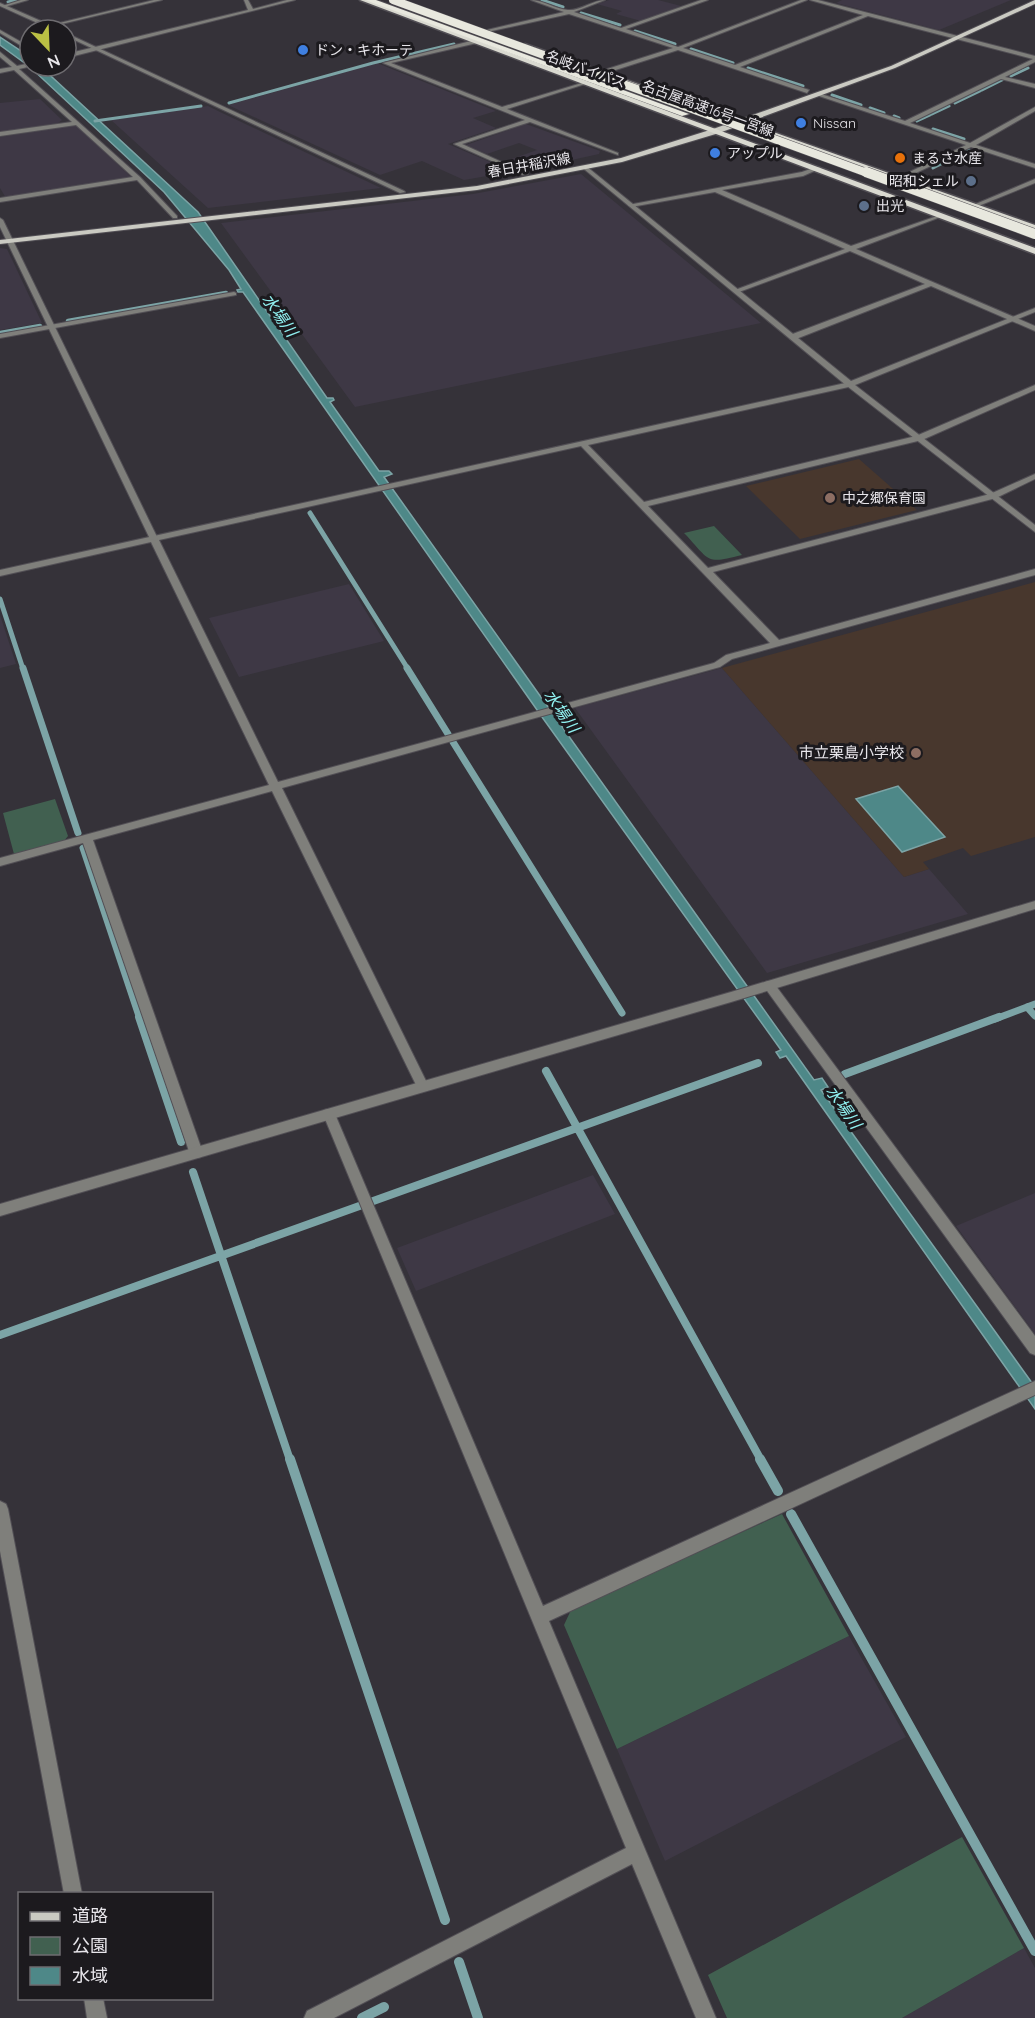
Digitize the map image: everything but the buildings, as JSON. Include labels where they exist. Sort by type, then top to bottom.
[{"type":"highway","name":"名岐バイパス","points":[[363,0],[818,168],[1035,251]]},
{"type":"highway","name":"名古屋高速16号一宮線","points":[[369,0],[919,200],[1035,246]]},
{"type":"highway","points":[[377,0],[396,10]]},
{"type":"highway","name":"名古屋高速16号一宮線","points":[[393,0],[1035,234]]},
{"type":"highway","name":"名岐バイパス","points":[[402,0],[1035,228]]},
{"type":"main road","points":[[912,48],[1023,0]]},
{"type":"main road","name":"春日井稲沢線","points":[[0,242],[6,238],[179,218],[477,188],[586,168],[645,154],[819,95],[893,67],[1035,2]]},
{"type":"main road","name":"春日井稲沢線","points":[[210,216],[525,174],[616,154],[705,127],[881,62]]},
{"type":"street","points":[[2,5],[26,0]]},
{"type":"street","points":[[78,19],[160,0]]},
{"type":"street","points":[[246,0],[251,10]]},
{"type":"street","points":[[78,53],[293,0]]},
{"type":"street","points":[[533,0],[807,91]]},
{"type":"street","points":[[489,31],[570,12],[603,0]]},
{"type":"street","points":[[622,29],[706,0]]},
{"type":"street","points":[[603,72],[679,48],[805,0]]},
{"type":"street","points":[[812,0],[1035,59]]},
{"type":"street","points":[[2,5],[31,18]]},
{"type":"street","points":[[736,67],[867,15]]},
{"type":"street","points":[[0,31],[18,42]]},
{"type":"street","points":[[78,39],[402,192]]},
{"type":"street","points":[[475,42],[386,63],[616,154]]},
{"type":"street","points":[[0,54],[18,63]]},
{"type":"street","points":[[906,123],[1035,59]]},
{"type":"street","points":[[0,71],[18,67]]},
{"type":"street","points":[[1000,77],[1035,86]]},
{"type":"street","points":[[35,78],[77,123],[179,218]]},
{"type":"street","points":[[502,109],[583,83]]},
{"type":"street","points":[[819,95],[1035,166]]},
{"type":"street","points":[[899,178],[1033,112]]},
{"type":"street","points":[[525,174],[457,144],[530,120]]},
{"type":"street","points":[[0,134],[77,123]]},
{"type":"street","points":[[586,168],[850,384],[1035,529]]},
{"type":"street","points":[[631,205],[803,174],[818,168]]},
{"type":"street","points":[[0,200],[138,178]]},
{"type":"street","points":[[974,206],[1035,181]]},
{"type":"street","points":[[716,190],[1035,329]]},
{"type":"street","points":[[736,291],[852,250],[941,215]]},
{"type":"street","points":[[0,220],[6,238],[52,326],[423,1087]]},
{"type":"street","points":[[793,337],[930,284]]},
{"type":"street","points":[[0,336],[234,294]]},
{"type":"street","points":[[0,573],[584,445],[850,384],[1035,309]]},
{"type":"street","points":[[644,505],[919,438],[1035,387]]},
{"type":"street","points":[[584,445],[777,644]]},
{"type":"street","points":[[708,571],[993,496],[1035,476]]},
{"type":"street","points":[[0,862],[717,665],[729,657],[1035,572]]},
{"type":"street","points":[[87,838],[196,1153]]},
{"type":"street","points":[[0,1210],[731,997],[1035,905]]},
{"type":"street","points":[[765,986],[1035,1348]]},
{"type":"street","points":[[329,1114],[706,2018]]},
{"type":"street","points":[[538,1617],[1035,1388]]},
{"type":"street","points":[[0,1509],[73,1892]]},
{"type":"street","points":[[314,2018],[636,1852]]},
{"type":"street","points":[[93,2000],[97,2018]]},
{"type":"shaded area","points":[[609,0],[658,0],[681,6],[641,21],[616,14],[622,11],[597,4]]},
{"type":"shaded area","points":[[842,0],[1011,0],[939,30],[836,3]]},
{"type":"shaded area","points":[[377,63],[496,111],[473,118],[496,128],[448,144],[511,171],[464,180],[422,161],[380,175],[228,105]]},
{"type":"shaded area","points":[[40,99],[62,120],[58,123],[0,132],[0,103]]},
{"type":"shaded area","points":[[208,106],[381,188],[208,208],[111,120]]},
{"type":"shaded area","points":[[526,124],[600,151],[599,154],[526,170],[506,161],[537,150],[519,143],[487,154],[466,145]]},
{"type":"shaded area","points":[[77,126],[131,177],[6,198],[0,188],[0,137]]},
{"type":"shaded area","points":[[581,174],[761,323],[355,407],[221,223],[473,194]]},
{"type":"shaded area","points":[[0,248],[7,249],[42,323],[0,330]]},
{"type":"shaded area","name":"中之郷保育園","points":[[859,459],[917,510],[800,539],[746,486]]},
{"type":"shaded area","name":"市立栗島小学校","points":[[1035,582],[1035,837],[971,856],[963,848],[923,862],[929,869],[904,877],[722,668]]},
{"type":"shaded area","points":[[349,584],[384,641],[239,677],[209,618]]},
{"type":"shaded area","points":[[0,615],[16,664],[0,668]]},
{"type":"shaded area","points":[[722,668],[904,877],[929,869],[968,914],[767,973],[575,708]]},
{"type":"shaded area","points":[[593,1175],[615,1214],[416,1291],[397,1248]]},
{"type":"shaded area","points":[[1035,1193],[1035,1334],[956,1226]]},
{"type":"shaded area","points":[[849,1636],[906,1737],[665,1861],[617,1749]]},
{"type":"shaded area","points":[[1024,1948],[1035,1968],[1035,2018],[902,2018]]},
{"type":"green space","points":[[714,526],[742,555],[721,560],[708,558],[684,533]]},
{"type":"green space","points":[[55,799],[68,836],[64,841],[14,854],[3,813]]},
{"type":"green space","points":[[782,1514],[849,1636],[617,1749],[564,1625],[571,1610]]},
{"type":"green space","points":[[962,1837],[1024,1948],[902,2018],[727,2018],[708,1975]]},
{"type":"water","points":[[0,37],[18,49],[18,58],[0,45]]},
{"type":"water","points":[[42,78],[53,78],[198,212],[327,398],[333,398],[334,400],[330,402],[379,471],[389,471],[392,474],[384,477],[814,1080],[822,1078],[828,1087],[821,1090],[1035,1387],[1035,1409],[786,1056],[780,1058],[776,1052],[781,1050],[542,717],[243,292],[238,292],[237,290],[241,289],[229,270],[164,192]]},
{"type":"water","points":[[898,786],[945,837],[902,852],[856,799]]},
{"type":"waterway","points":[[8,2],[16,0]]},
{"type":"waterway","points":[[542,0],[563,7]]},
{"type":"waterway","points":[[581,13],[620,25]]},
{"type":"waterway","points":[[635,31],[675,44]]},
{"type":"waterway","points":[[229,103],[373,63],[454,44]]},
{"type":"waterway","points":[[691,49],[733,63]]},
{"type":"waterway","points":[[748,68],[803,86]]},
{"type":"waterway","points":[[1011,76],[1028,68]]},
{"type":"waterway","points":[[982,90],[1002,80]]},
{"type":"waterway","points":[[955,103],[980,91]]},
{"type":"waterway","points":[[832,95],[861,105]]},
{"type":"waterway","points":[[95,121],[201,106]]},
{"type":"waterway","points":[[932,114],[949,106]]},
{"type":"waterway","points":[[870,108],[884,113]]},
{"type":"waterway","points":[[917,121],[930,115]]},
{"type":"waterway","points":[[894,116],[899,118]]},
{"type":"waterway","points":[[933,129],[964,139]]},
{"type":"waterway","points":[[933,168],[969,150]]},
{"type":"waterway","points":[[68,321],[226,293]]},
{"type":"waterway","points":[[0,333],[40,326]]},
{"type":"waterway","points":[[310,513],[408,669]]},
{"type":"waterway","points":[[0,599],[23,669]]},
{"type":"waterway","points":[[23,668],[78,833]]},
{"type":"waterway","points":[[407,668],[448,734]]},
{"type":"waterway","points":[[453,742],[622,1013]]},
{"type":"waterway","points":[[83,848],[140,1019]]},
{"type":"waterway","points":[[1027,1007],[1035,1004]]},
{"type":"waterway","points":[[995,1019],[1027,1007]]},
{"type":"waterway","points":[[1027,1007],[1035,1016]]},
{"type":"waterway","points":[[139,1017],[181,1142]]},
{"type":"waterway","points":[[845,1074],[999,1017]]},
{"type":"waterway","points":[[577,1128],[758,1063]]},
{"type":"waterway","points":[[546,1071],[577,1128]]},
{"type":"waterway","points":[[221,1256],[577,1128]]},
{"type":"waterway","points":[[577,1128],[761,1460]]},
{"type":"waterway","points":[[193,1172],[221,1256]]},
{"type":"waterway","points":[[0,1335],[221,1256]]},
{"type":"waterway","points":[[221,1256],[290,1460]]},
{"type":"waterway","points":[[290,1459],[445,1920]]},
{"type":"waterway","points":[[760,1459],[778,1491]]},
{"type":"waterway","points":[[791,1514],[1035,1951]]},
{"type":"waterway","points":[[459,1962],[478,2018]]},
{"type":"waterway","points":[[362,2018],[384,2007]]},
{"type":"place","name":"ドン・キホーテ","points":[[303,50]]},
{"type":"place","name":"Nissan","points":[[801,123]]},
{"type":"place","name":"アップル","points":[[715,153]]},
{"type":"place","name":"まるさ水産","points":[[900,158]]},
{"type":"place","name":"昭和シェル","points":[[971,181]]},
{"type":"place","name":"出光","points":[[864,206]]},
{"type":"place","name":"中之郷保育園","points":[[830,498]]},
{"type":"place","name":"市立栗島小学校","points":[[916,753]]},
{"type":"water label","name":"水場川","points":[[280,315]]},
{"type":"water label","name":"水場川","points":[[562,711]]},
{"type":"water label","name":"水場川","points":[[844,1107]]}]
